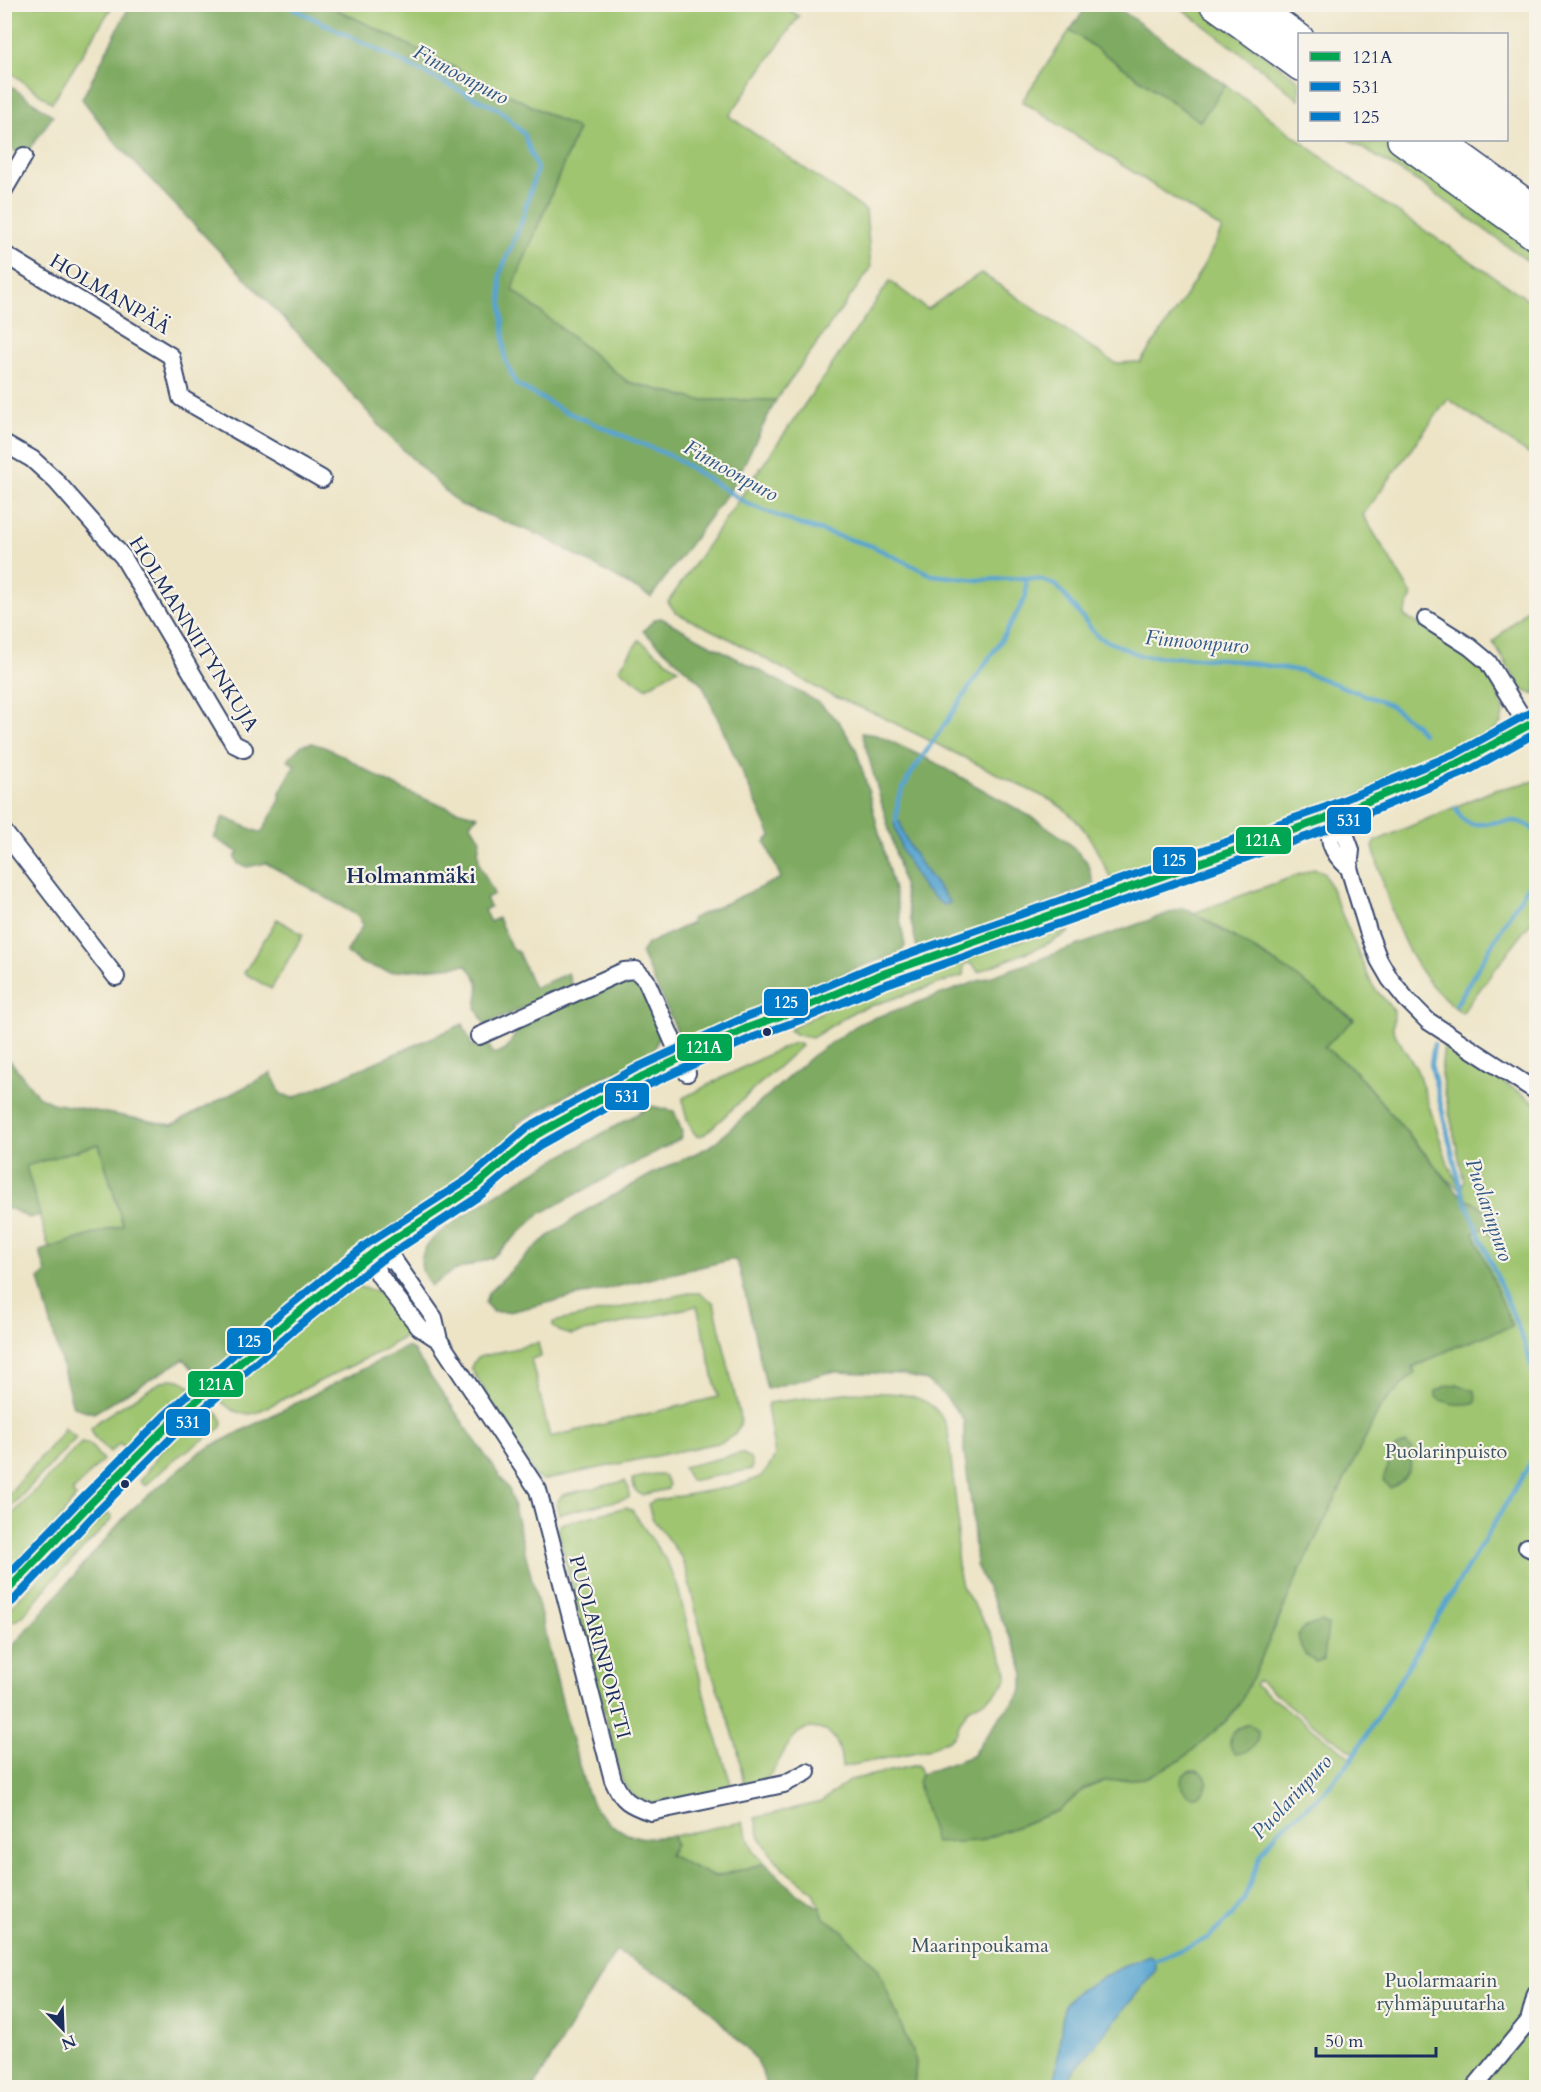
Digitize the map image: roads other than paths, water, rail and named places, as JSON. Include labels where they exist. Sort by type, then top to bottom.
[{"type":"main road","points":[[1213,4],[1298,66]]},
{"type":"main road","points":[[1253,4],[1298,37]]},
{"type":"main road","points":[[1402,141],[1536,237]]},
{"type":"main road","points":[[1440,141],[1536,210]]},
{"type":"main road","points":[[4,1595],[172,1422],[289,1320],[374,1252],[474,1187],[534,1136],[643,1076],[683,1066],[750,1027],[877,976],[1330,817],[1425,779],[1476,755],[1532,724]]},
{"type":"street","points":[[4,190],[24,156]]},
{"type":"street","name":"HOLMANPÄÄ","points":[[4,254],[171,356],[181,398],[322,479]]},
{"type":"street","name":"HOLMANNIITYNKUJA","points":[[4,443],[32,459],[55,480],[123,557],[234,744],[244,749]]},
{"type":"street","points":[[1426,619],[1470,647],[1488,662],[1532,724]]},
{"type":"street","points":[[1330,817],[1329,836],[1332,846],[1336,856],[1349,868],[1379,960],[1406,999],[1428,1021],[1536,1091]]},
{"type":"street","points":[[4,832],[116,977]]},
{"type":"street","points":[[479,1036],[624,971],[636,970],[646,980],[683,1066]]},
{"type":"street","name":"PUOLARINPORTTI","points":[[374,1252],[379,1275],[419,1327],[439,1340],[538,1490],[588,1689],[613,1780],[619,1793],[632,1806],[651,1812],[784,1784],[807,1772]]},
{"type":"street","points":[[1474,2088],[1529,2021],[1536,1994]]},
{"type":"water","points":[[900,822],[908,843],[950,903],[943,905],[923,888],[902,851],[894,823]]},
{"type":"water","points":[[1149,1955],[1155,1960],[1155,1971],[1062,2086],[1054,2087],[1064,2006],[1076,1992]]},
{"type":"waterway","name":"Finnoonpuro","points":[[284,4],[500,110],[524,134],[537,169],[521,223],[500,274],[505,359],[516,384],[564,411],[673,457],[748,504],[798,524],[872,546],[932,575],[978,580],[1026,578],[1042,580],[1057,586],[1098,637],[1142,656],[1224,659],[1301,671],[1388,704],[1415,724],[1422,733]]},
{"type":"waterway","points":[[896,821],[898,799],[909,777],[1000,642],[1026,596],[1026,578]]},
{"type":"waterway","name":"Finnoonpuro","points":[[1456,808],[1463,819],[1470,824],[1518,822],[1536,832]]},
{"type":"waterway","name":"Puolarinpuro","points":[[1456,1005],[1536,874]]},
{"type":"waterway","name":"Puolarinpuro","points":[[1434,1044],[1431,1064],[1461,1190],[1525,1344],[1536,1381]]},
{"type":"waterway","name":"Puolarinpuro","points":[[1152,1962],[1208,1938],[1232,1916],[1244,1899],[1261,1854],[1278,1831],[1324,1792],[1352,1759],[1536,1454]]},
{"type":"district","name":"Holmanmäki","points":[[411,876]]},
{"type":"park label","name":"Puolarinpuisto","points":[[1446,1451]]},
{"type":"park label","name":"Maarinpoukama","points":[[980,1945]]},
{"type":"park label","name":"Puolarmaarin ryhmäpuutarha","points":[[1441,1992]]}]
